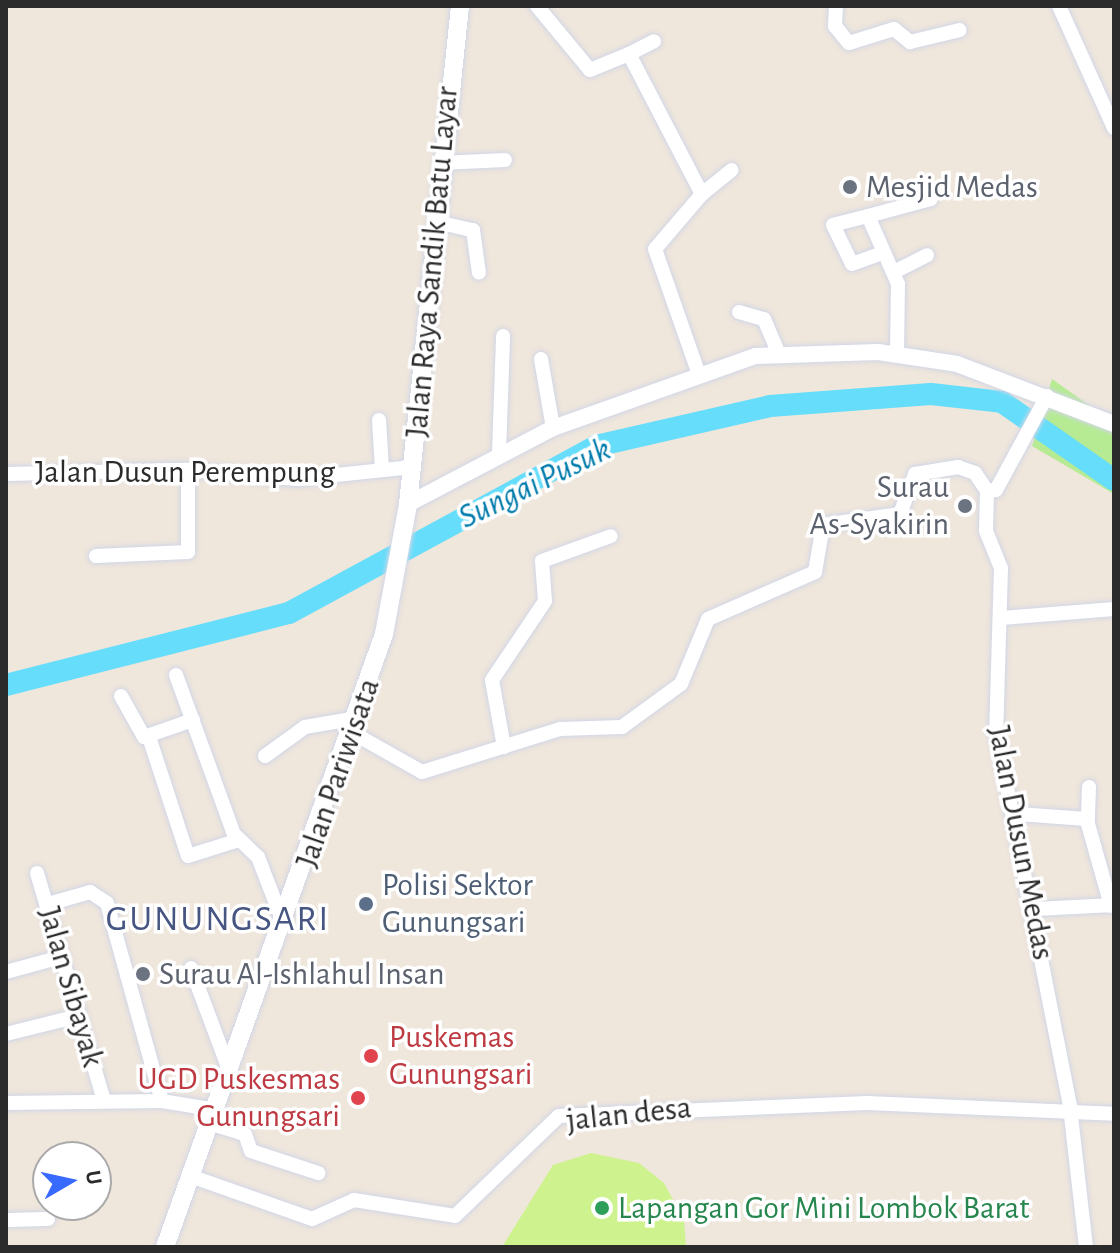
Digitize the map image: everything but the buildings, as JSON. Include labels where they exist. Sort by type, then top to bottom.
[{"type":"main road","name":"Jalan Raya Sandik Batu Layar","points":[[407,517],[441,163],[460,6]]},
{"type":"main road","name":"Jalan Pariwisata","points":[[165,1247],[231,1076],[284,926],[397,578],[407,517]]},
{"type":"street","points":[[537,6],[590,70],[654,41]]},
{"type":"street","points":[[836,6],[835,26],[849,43],[894,29],[910,42],[960,30]]},
{"type":"street","points":[[1059,6],[1114,128]]},
{"type":"street","points":[[629,54],[702,194]]},
{"type":"street","points":[[441,163],[505,160]]},
{"type":"street","points":[[698,372],[655,249],[702,194],[732,170]]},
{"type":"street","points":[[883,253],[852,264],[833,225],[931,199]]},
{"type":"street","points":[[868,216],[894,272],[897,354]]},
{"type":"street","points":[[437,222],[473,230],[479,273]]},
{"type":"street","points":[[894,272],[927,255]]},
{"type":"street","points":[[739,312],[764,319],[779,354]]},
{"type":"street","points":[[499,453],[503,336]]},
{"type":"street","points":[[407,517],[499,453],[553,428],[698,372],[779,354],[897,354],[977,369],[1045,400],[1114,424]]},
{"type":"street","points":[[541,359],[553,428]]},
{"type":"street","points":[[265,756],[305,727],[351,723],[412,771],[560,729],[617,729],[659,705],[685,678],[708,619],[813,574],[825,523],[900,514],[913,475],[963,468],[987,491],[996,490],[1045,400]]},
{"type":"street","points":[[379,420],[382,469]]},
{"type":"street","name":"Jalan Dusun Perempung","points":[[6,474],[188,470],[298,479],[412,467]]},
{"type":"street","points":[[96,556],[188,552],[188,470]]},
{"type":"street","name":"Jalan Dusun Medas","points":[[987,491],[1002,618],[995,722],[1018,814],[1070,1107],[1086,1247]]},
{"type":"street","points":[[504,747],[492,680],[545,601],[542,561],[611,536]]},
{"type":"street","points":[[1002,618],[1114,609]]},
{"type":"street","points":[[176,675],[239,840],[258,857],[284,926]]},
{"type":"street","points":[[121,696],[149,737],[188,856]]},
{"type":"street","points":[[149,737],[193,720]]},
{"type":"street","points":[[1035,909],[1112,906],[1087,819],[1089,787]]},
{"type":"street","points":[[1018,814],[1087,819]]},
{"type":"street","points":[[172,861],[239,840]]},
{"type":"street","name":"Jalan Sibayak","points":[[37,873],[104,1100]]},
{"type":"street","points":[[48,904],[90,892],[107,903],[162,1101]]},
{"type":"street","points":[[6,972],[61,957]]},
{"type":"street","points":[[191,968],[231,1076]]},
{"type":"street","points":[[6,1034],[78,1016]]},
{"type":"street","points":[[7,1100],[162,1101],[215,1117],[245,1134],[251,1151],[318,1173]]},
{"type":"street","name":"jalan desa","points":[[193,1177],[312,1219],[354,1200],[455,1216],[559,1116],[744,1105],[1070,1107]]},
{"type":"street","points":[[1070,1107],[1114,1114]]},
{"type":"street","points":[[6,1220],[32,1219]]},
{"type":"green space","points":[[1052,379],[1114,423],[1114,494],[1032,446]]},
{"type":"green space","name":"Lapangan Gor Mini Lombok Barat","points":[[591,1153],[639,1163],[664,1183],[684,1220],[686,1247],[502,1247],[553,1165]]},
{"type":"waterway","name":"Sungai Pusuk","points":[[6,685],[289,613],[596,446],[770,406],[931,394],[1002,402],[1114,480]]},
{"type":"place","name":"Mesjid Medas","points":[[850,187]]},
{"type":"place","name":"Surau As-Syakirin","points":[[965,506]]},
{"type":"place","name":"Polisi Sektor Gunungsari","points":[[366,904]]},
{"type":"place","name":"Surau Al-Ishlahul Insan","points":[[143,974]]},
{"type":"place","name":"Puskemas Gunungsari","points":[[371,1056]]},
{"type":"place","name":"UGD Puskesmas Gunungsari","points":[[358,1098]]},
{"type":"place","name":"Lapangan Gor Mini Lombok Barat","points":[[602,1208]]},
{"type":"district","name":"GUNUNGSARI","points":[[218,920]]}]
